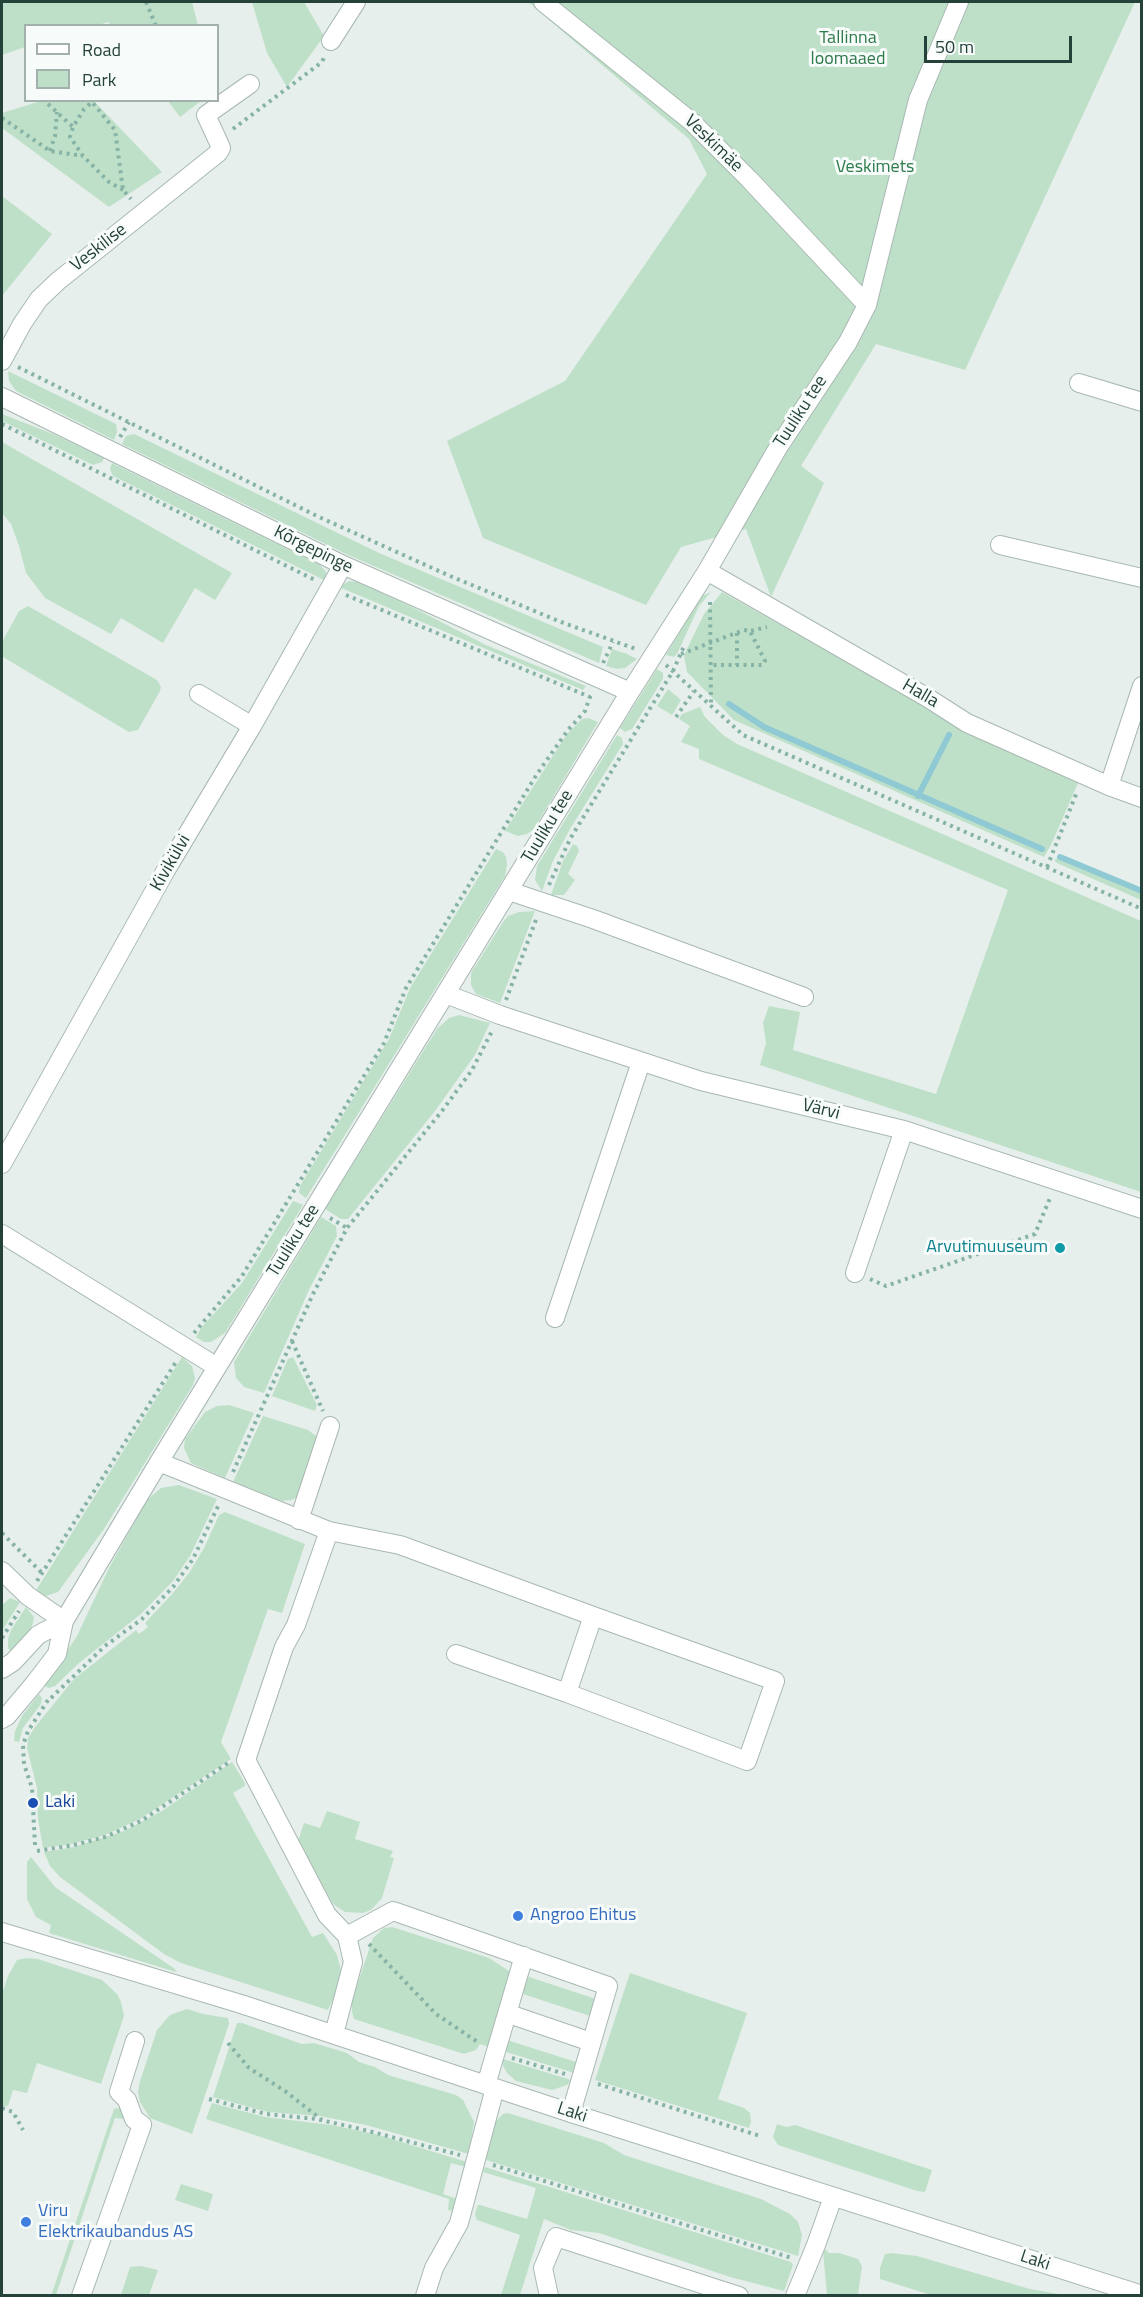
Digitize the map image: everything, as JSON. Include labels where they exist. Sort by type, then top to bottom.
[{"type":"street","points":[[331,41],[356,2]]},
{"type":"street","name":"Veskimäe","points":[[543,2],[692,122],[749,179],[867,305]]},
{"type":"street","name":"Tuuliku tee","points":[[2,1719],[7,1716],[57,1654],[64,1621],[159,1462],[630,692],[707,571],[778,446],[848,342],[867,305],[918,100],[959,2]]},
{"type":"street","points":[[218,147],[206,115],[250,84]]},
{"type":"street","name":"Veskilise","points":[[2,360],[39,299],[218,147]]},
{"type":"street","points":[[1079,383],[1142,402]]},
{"type":"street","name":"Kõrgepinge","points":[[2,398],[343,565],[630,692]]},
{"type":"street","points":[[1000,545],[1142,578]]},
{"type":"street","name":"Kivikülvi","points":[[2,1164],[166,870],[252,726],[343,565]]},
{"type":"street","name":"Halla","points":[[707,571],[928,698],[967,723],[1142,798]]},
{"type":"street","points":[[1110,786],[1142,686]]},
{"type":"street","points":[[199,694],[252,726]]},
{"type":"street","points":[[509,891],[593,919],[804,997]]},
{"type":"street","name":"Värvi","points":[[446,993],[500,1014],[701,1081],[904,1130],[1142,1209]]},
{"type":"street","points":[[555,1318],[641,1062]]},
{"type":"street","points":[[855,1273],[904,1130]]},
{"type":"street","points":[[2,1234],[217,1367]]},
{"type":"street","points":[[299,1520],[330,1426]]},
{"type":"street","points":[[159,1462],[329,1531],[400,1545],[775,1681],[747,1761],[456,1654]]},
{"type":"street","points":[[329,1531],[296,1625],[284,1647],[246,1760],[327,1915],[352,1934]]},
{"type":"street","points":[[2,1571],[28,1596],[64,1621],[38,1635],[13,1662],[2,1669]]},
{"type":"street","points":[[567,1693],[593,1616]]},
{"type":"street","points":[[352,1934],[393,1911],[608,1986],[571,2113]]},
{"type":"street","name":"Laki","points":[[2,1932],[334,2034],[571,2113],[1142,2295]]},
{"type":"street","points":[[334,2034],[353,1962],[352,1934]]},
{"type":"street","points":[[425,2295],[434,2268],[459,2223],[476,2160],[496,2054],[524,1956]]},
{"type":"street","points":[[509,2014],[591,2042]]},
{"type":"street","points":[[81,2295],[142,2126],[134,2119],[127,2100],[119,2092],[135,2041]]},
{"type":"street","points":[[795,2295],[833,2197]]},
{"type":"street","points":[[549,2295],[543,2268],[556,2237],[739,2295]]},
{"type":"path","points":[[146,2],[155,24]]},
{"type":"path","points":[[218,147],[322,62],[331,41]]},
{"type":"path","points":[[123,190],[115,130],[92,102],[84,109],[70,137],[83,156],[109,182],[123,190],[143,213]]},
{"type":"path","points":[[48,104],[73,127]]},
{"type":"path","points":[[50,151],[55,136],[57,112]]},
{"type":"path","points":[[2,118],[50,151],[83,156]]},
{"type":"path","points":[[2,360],[330,522],[450,576],[613,642],[642,651]]},
{"type":"path","points":[[117,441],[129,422]]},
{"type":"path","points":[[2,424],[330,588],[590,697]]},
{"type":"path","points":[[705,605],[710,599],[711,706]]},
{"type":"path","points":[[680,654],[737,633],[750,631],[765,661],[762,665],[710,665]]},
{"type":"path","points":[[737,633],[737,665]]},
{"type":"path","points":[[546,893],[570,839],[673,671],[687,638]]},
{"type":"path","points":[[603,664],[613,642]]},
{"type":"path","points":[[663,663],[743,735],[1142,909]]},
{"type":"path","points":[[2,1638],[196,1329],[242,1276],[384,1043],[406,988],[537,774],[568,730],[585,711],[592,691]]},
{"type":"path","points":[[676,717],[694,691]]},
{"type":"path","points":[[1047,867],[1084,774]]},
{"type":"path","points":[[229,1480],[313,1294],[347,1228],[442,1111],[472,1070],[500,1014],[538,914]]},
{"type":"path","points":[[855,1273],[886,1286],[1035,1234],[1056,1181]]},
{"type":"path","points":[[323,1213],[347,1228]]},
{"type":"path","points":[[292,1340],[330,1426]]},
{"type":"path","points":[[35,1845],[32,1788],[24,1764],[23,1745],[28,1731],[51,1698],[105,1646],[141,1619],[173,1587],[193,1559],[220,1500]]},
{"type":"path","points":[[2,1533],[42,1573]]},
{"type":"path","points":[[46,1694],[51,1698]]},
{"type":"path","points":[[37,1851],[105,1837],[141,1821],[232,1761],[246,1760]]},
{"type":"path","points":[[352,1934],[436,2014],[478,2042],[487,2051],[760,2136]]},
{"type":"path","points":[[228,2043],[249,2068],[285,2091],[323,2121]]},
{"type":"path","points":[[209,2099],[266,2114],[323,2121],[418,2143],[808,2264]]},
{"type":"path","points":[[2,2108],[13,2112],[23,2130]]},
{"type":"green space","points":[[2,2],[192,2],[198,24],[110,24],[108,22],[102,24],[24,24],[24,47],[2,55]]},
{"type":"green space","points":[[252,2],[304,2],[324,36],[287,87],[267,53]]},
{"type":"green space","name":"Veskimets","points":[[528,2],[1135,2],[965,370],[876,344],[801,466],[824,483],[771,597],[746,529],[681,547],[646,605],[483,538],[447,441],[565,381],[707,174],[689,139]]},
{"type":"green space","points":[[38,102],[95,102],[162,172],[109,207],[2,128],[2,113]]},
{"type":"green space","points":[[169,102],[200,102],[180,117]]},
{"type":"green space","points":[[2,196],[52,234],[2,296]]},
{"type":"green space","points":[[8,371],[116,424],[117,432],[114,440],[16,391],[9,381]]},
{"type":"green space","points":[[2,414],[53,434],[104,458],[102,462],[93,465],[2,421]]},
{"type":"green space","points":[[134,434],[379,553],[603,647],[599,663],[346,554],[122,444],[126,436]]},
{"type":"green space","points":[[2,442],[232,573],[215,600],[195,588],[163,643],[121,618],[111,634],[45,598],[26,573],[11,524],[2,513]]},
{"type":"green space","points":[[112,463],[320,565],[326,572],[326,581],[113,476],[110,469]]},
{"type":"green space","points":[[349,581],[358,582],[412,607],[486,645],[586,686],[583,690],[339,587]]},
{"type":"green space","points":[[711,592],[699,606],[677,654],[674,657],[666,655],[698,601],[702,596]]},
{"type":"green space","points":[[722,592],[982,738],[1078,783],[1044,857],[734,720],[687,672],[684,655],[704,614]]},
{"type":"green space","points":[[28,606],[157,680],[161,687],[160,691],[138,730],[129,732],[3,657],[2,642],[19,611]]},
{"type":"green space","points":[[612,649],[637,659],[625,668],[617,669],[606,666]]},
{"type":"green space","points":[[657,669],[663,673],[663,679],[632,729],[625,732],[620,728]]},
{"type":"green space","points":[[668,689],[681,700],[672,715],[657,706]]},
{"type":"green space","points":[[700,707],[705,717],[723,735],[737,744],[1141,921],[1141,1192],[760,1065],[766,1043],[763,1023],[769,1006],[800,1012],[793,1050],[936,1094],[1008,890],[699,759],[699,749],[681,742],[690,726],[679,719],[682,714]]},
{"type":"green space","points":[[588,718],[598,722],[534,829],[518,836],[505,831],[567,734],[582,719]]},
{"type":"green space","points":[[617,735],[622,738],[623,744],[570,829],[553,861],[542,891],[535,880],[537,866]]},
{"type":"green space","points":[[573,844],[579,851],[568,874],[575,880],[564,895],[551,895],[563,861]]},
{"type":"green space","points":[[496,849],[503,852],[506,857],[505,876],[306,1198],[299,1193],[300,1186],[389,1039],[410,988]]},
{"type":"green space","points":[[1060,857],[1141,891],[1141,900],[1054,860]]},
{"type":"green space","points":[[535,911],[500,1003],[476,994],[471,985],[471,973],[503,922],[508,916],[519,912]]},
{"type":"green space","points":[[459,1015],[490,1023],[475,1055],[435,1111],[348,1219],[341,1219],[325,1209],[437,1029],[449,1018]]},
{"type":"green space","points":[[293,1201],[303,1205],[225,1333],[211,1342],[204,1342],[196,1337],[201,1328],[242,1283]]},
{"type":"green space","points":[[321,1217],[336,1226],[337,1236],[308,1292],[264,1393],[244,1387],[236,1378],[234,1362]]},
{"type":"green space","points":[[182,1357],[192,1366],[195,1378],[193,1385],[104,1529],[58,1592],[46,1596],[35,1592]]},
{"type":"green space","points":[[293,1357],[317,1405],[315,1411],[272,1396],[288,1359]]},
{"type":"green space","points":[[229,1405],[254,1413],[225,1478],[191,1463],[184,1448],[185,1439],[205,1412],[217,1406]]},
{"type":"green space","points":[[263,1416],[308,1430],[316,1436],[317,1442],[300,1491],[296,1498],[291,1500],[282,1501],[233,1482]]},
{"type":"green space","points":[[179,1485],[217,1499],[190,1556],[173,1581],[141,1614],[79,1663],[55,1686],[49,1688],[44,1686],[77,1636],[109,1568],[147,1500],[161,1488]]},
{"type":"green space","points":[[225,1512],[305,1544],[282,1613],[268,1609],[221,1742],[231,1759],[140,1819],[105,1835],[71,1844],[43,1848],[38,1819],[37,1788],[27,1748],[28,1738],[74,1679],[136,1630],[139,1634],[148,1627],[145,1623],[189,1573],[204,1548],[219,1515]]},
{"type":"green space","points":[[10,1598],[20,1602],[2,1631],[2,1605]]},
{"type":"green space","points":[[26,1607],[34,1617],[33,1623],[29,1632],[10,1651],[8,1639],[11,1630]]},
{"type":"green space","points":[[39,1694],[42,1698],[41,1704],[23,1728],[19,1742],[14,1741],[15,1731],[22,1716]]},
{"type":"green space","points":[[232,1762],[245,1783],[245,1786],[233,1793],[312,1937],[323,1933],[337,1955],[341,1983],[328,2010],[181,1963],[164,1954],[60,1877],[50,1866],[44,1852],[74,1847],[124,1831],[162,1811]]},
{"type":"green space","points":[[327,1811],[360,1822],[355,1839],[393,1851],[390,1857],[394,1858],[382,1898],[371,1910],[363,1913],[345,1912],[333,1904],[298,1841],[304,1823],[320,1828]]},
{"type":"green space","points":[[31,1857],[55,1887],[175,1969],[176,1972],[49,1933],[51,1925],[36,1917],[27,1899],[27,1862]]},
{"type":"green space","points":[[392,1927],[489,1958],[509,1971],[489,2047],[480,2044],[476,2050],[464,2054],[354,2019],[352,2000],[373,1938],[384,1928]]},
{"type":"green space","points":[[38,1959],[102,1980],[117,1994],[124,2016],[101,2084],[37,2063],[27,2093],[13,2090],[8,2106],[3,2106],[2,1994],[17,1960]]},
{"type":"green space","points":[[630,1973],[747,2013],[718,2099],[744,2108],[750,2113],[749,2128],[595,2080]]},
{"type":"green space","points":[[529,1977],[596,1999],[590,2016],[523,1994],[525,1978]]},
{"type":"green space","points":[[187,2009],[228,2018],[229,2024],[192,2134],[150,2118],[140,2102],[138,2092],[157,2030],[170,2015]]},
{"type":"green space","points":[[237,2023],[302,2044],[314,2043],[347,2053],[359,2062],[375,2067],[388,2075],[456,2095],[463,2100],[474,2122],[469,2154],[366,2125],[319,2116],[268,2112],[213,2097]]},
{"type":"green space","points":[[507,2040],[576,2062],[574,2073],[503,2051]]},
{"type":"green space","points":[[503,2059],[571,2080],[567,2085],[552,2090],[516,2081],[507,2073],[503,2066]]},
{"type":"green space","points":[[212,2103],[265,2117],[331,2125],[375,2134],[467,2162],[466,2167],[451,2163],[443,2194],[457,2199],[455,2211],[448,2210],[449,2199],[206,2119]]},
{"type":"green space","points":[[121,2108],[125,2119],[115,2118],[56,2295],[51,2296],[114,2109]]},
{"type":"green space","points":[[508,2113],[604,2143],[624,2155],[761,2199],[790,2214],[798,2222],[802,2235],[798,2256],[486,2160],[494,2123],[503,2114]]},
{"type":"green space","points":[[777,2124],[786,2127],[795,2125],[932,2170],[925,2192],[778,2145],[773,2137]]},
{"type":"green space","points":[[485,2167],[791,2262],[793,2265],[784,2291],[730,2277],[599,2233],[571,2230],[544,2219],[520,2295],[501,2295],[520,2235],[477,2220],[476,2210],[480,2205],[527,2219],[536,2188],[483,2172]]},
{"type":"green space","points":[[181,2184],[213,2194],[208,2211],[175,2200]]},
{"type":"green space","points":[[827,2250],[828,2253],[839,2253],[858,2259],[862,2266],[858,2295],[827,2295],[823,2251]]},
{"type":"green space","points":[[885,2254],[917,2256],[1030,2289],[1065,2295],[931,2295],[880,2279],[880,2268]]},
{"type":"green space","points":[[141,2266],[158,2270],[149,2295],[121,2295],[130,2267]]},
{"type":"waterway","points":[[729,704],[764,727],[1042,849]]},
{"type":"waterway","points":[[918,796],[949,735]]},
{"type":"waterway","points":[[1060,857],[1142,891]]},
{"type":"place","name":"Arvutimuuseum","points":[[1060,1248]]},
{"type":"place","name":"Laki","points":[[33,1803]]},
{"type":"place","name":"Angroo Ehitus","points":[[518,1916]]},
{"type":"place","name":"Viru Elektrikaubandus AS","points":[[26,2222]]},
{"type":"park label","name":"Tallinna loomaaed","points":[[848,49]]}]
